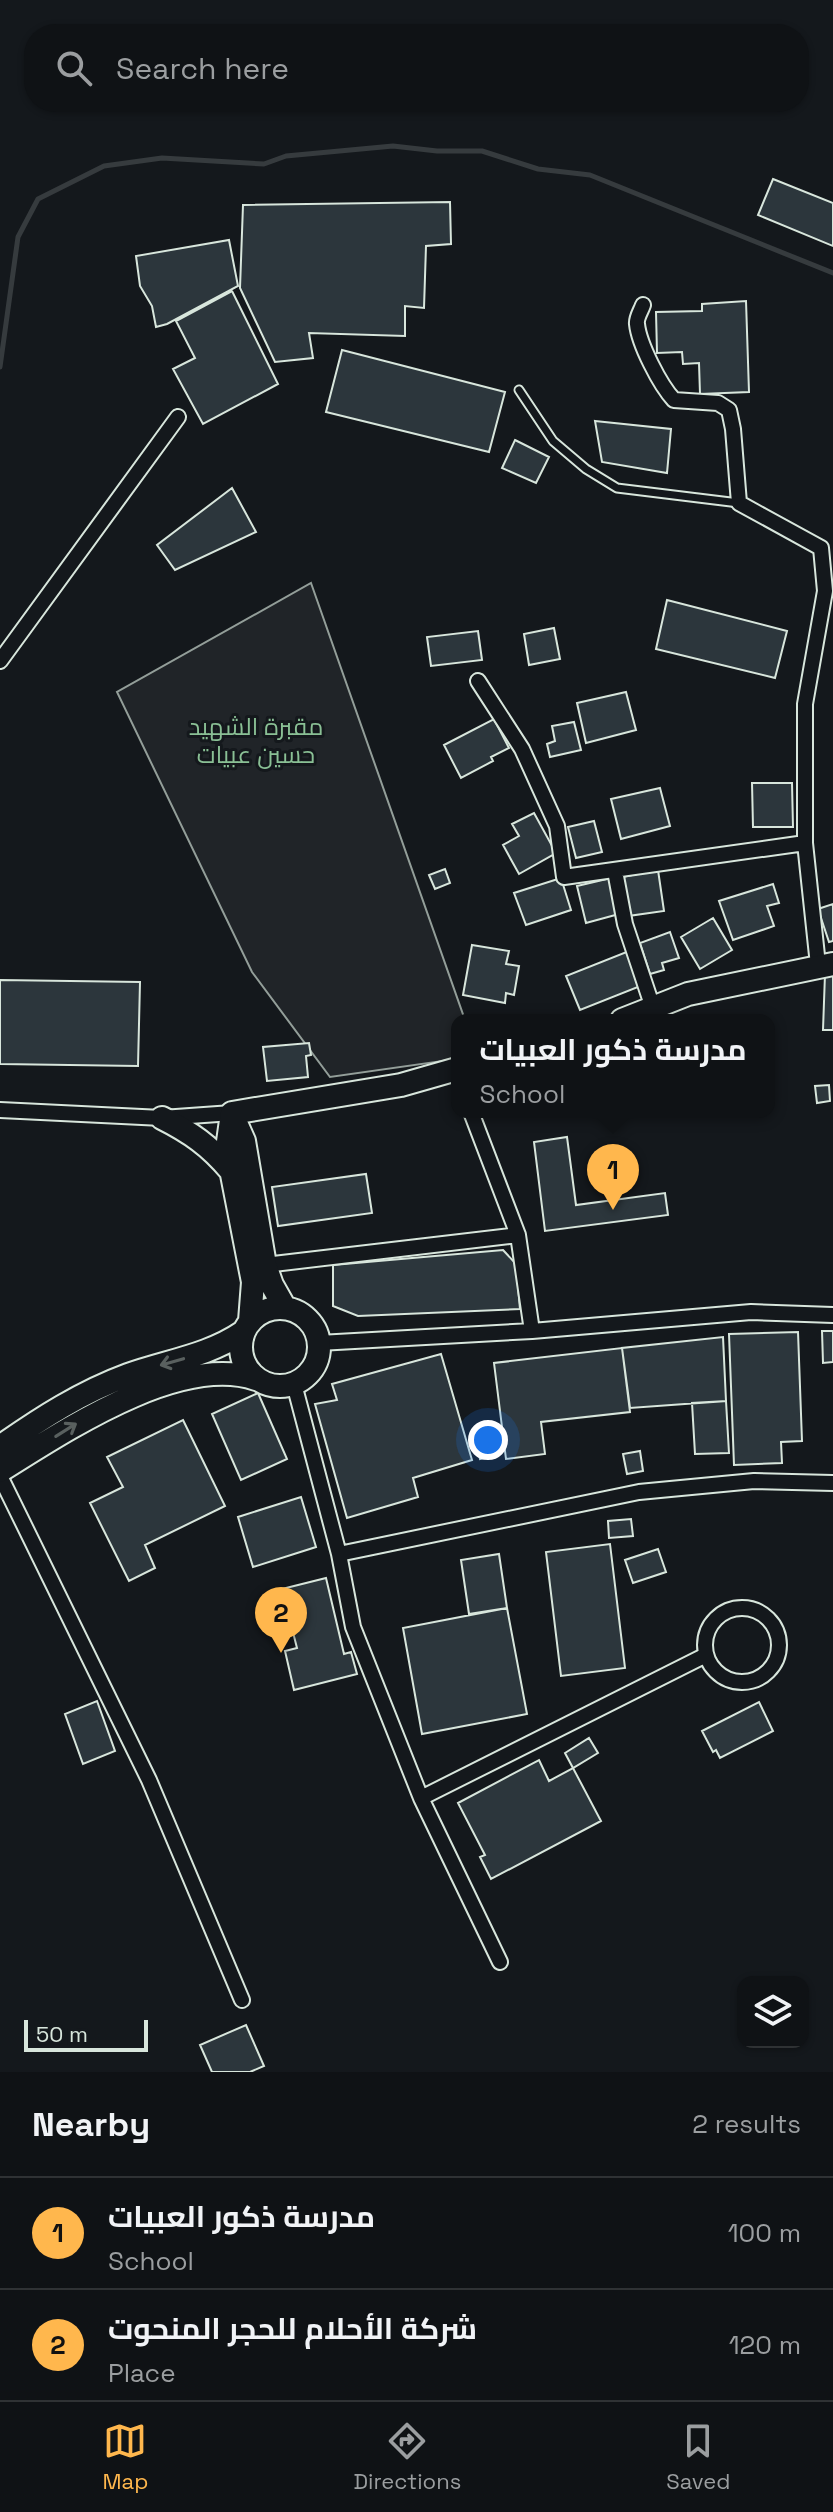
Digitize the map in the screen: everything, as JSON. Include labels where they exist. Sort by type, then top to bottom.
[{"type":"street","points":[[638,1014],[688,994],[826,964],[805,843],[805,704],[825,591],[821,548],[739,503],[729,410],[718,403],[674,400],[665,391],[647,359],[636,322],[643,305]]},
{"type":"street","points":[[0,661],[178,417]]},
{"type":"street","points":[[478,681],[522,749],[557,826],[564,877],[805,843]]},
{"type":"street","points":[[615,871],[625,924],[653,1008]]},
{"type":"street","points":[[0,1110],[162,1118],[232,1113],[401,1085],[451,1073]]},
{"type":"street","points":[[232,1113],[227,1149],[253,1282],[242,1358],[247,1370],[256,1379]]},
{"type":"street","points":[[232,1113],[244,1141],[265,1265],[285,1308]]},
{"type":"street","points":[[162,1118],[193,1134],[214,1151],[231,1171]]},
{"type":"street","points":[[473,1118],[518,1235],[532,1331]]},
{"type":"street","points":[[265,1265],[518,1235]]},
{"type":"street","points":[[0,1447],[86,1392],[130,1374],[213,1349],[246,1327],[260,1313],[285,1308],[298,1312],[315,1330],[319,1343],[318,1356],[305,1378],[294,1384],[281,1387],[268,1385],[233,1374],[194,1378],[156,1388],[78,1423],[0,1474],[149,1780],[242,2000]]},
{"type":"street","points":[[319,1343],[532,1331],[751,1312],[833,1315]]},
{"type":"street","points":[[294,1384],[339,1554],[353,1627],[421,1798],[500,1962]]},
{"type":"street","points":[[339,1554],[639,1492],[754,1481],[833,1483]]},
{"type":"street","points":[[734,1608],[759,1611],[776,1628],[779,1653],[774,1664],[755,1680],[731,1681],[720,1675],[706,1655],[704,1643],[713,1620],[734,1608]]},
{"type":"street","points":[[421,1798],[706,1655]]},
{"type":"lane","points":[[519,390],[553,441],[586,469],[617,488],[739,503]]},
{"type":"green space","name":"مقبرة الشهيد حسين عبيات","points":[[311,583],[463,1014],[451,1014],[451,1060],[330,1077],[252,972],[117,692]]},
{"type":"building","points":[[773,179],[833,203],[833,246],[758,215]]},
{"type":"building","points":[[450,202],[451,244],[426,246],[424,308],[405,306],[405,336],[309,333],[313,358],[275,362],[240,288],[243,205]]},
{"type":"building","points":[[229,240],[238,286],[156,327],[152,306],[140,286],[136,256]]},
{"type":"building","points":[[232,291],[278,384],[203,424],[173,369],[195,358],[176,321]]},
{"type":"building","points":[[746,301],[749,392],[700,394],[699,363],[683,364],[682,352],[657,353],[656,312],[702,311],[702,304]]},
{"type":"building","points":[[342,350],[505,392],[489,452],[326,412]]},
{"type":"building","points":[[595,421],[671,429],[667,473],[602,462]]},
{"type":"building","points":[[515,440],[549,457],[536,483],[502,468]]},
{"type":"building","points":[[232,488],[256,532],[175,570],[157,545]]},
{"type":"building","points":[[667,600],[787,631],[775,678],[656,649]]},
{"type":"building","points":[[554,628],[560,659],[529,665],[524,634]]},
{"type":"building","points":[[478,631],[482,660],[431,666],[427,637]]},
{"type":"building","points":[[626,692],[636,730],[586,743],[577,703]]},
{"type":"building","points":[[494,719],[509,748],[491,757],[493,761],[461,778],[444,745]]},
{"type":"building","points":[[574,722],[581,750],[550,757],[547,744],[555,741],[552,726]]},
{"type":"building","points":[[752,783],[792,783],[793,827],[753,827]]},
{"type":"building","points":[[660,788],[670,826],[621,839],[611,799]]},
{"type":"building","points":[[534,813],[556,853],[519,874],[503,845],[519,836],[512,824]]},
{"type":"building","points":[[594,821],[602,852],[576,858],[568,827]]},
{"type":"building","points":[[445,869],[450,883],[435,889],[429,875]]},
{"type":"building","points":[[658,870],[664,911],[628,916],[622,877]]},
{"type":"building","points":[[561,878],[571,910],[526,925],[514,893]]},
{"type":"building","points":[[611,878],[619,914],[586,923],[577,886]]},
{"type":"building","points":[[773,884],[779,903],[767,906],[774,926],[733,940],[719,901]]},
{"type":"building","points":[[833,904],[833,941],[829,942],[818,909]]},
{"type":"building","points":[[713,918],[732,950],[700,969],[681,937]]},
{"type":"building","points":[[670,932],[679,958],[662,963],[664,970],[650,974],[640,943]]},
{"type":"building","points":[[472,945],[509,951],[506,964],[519,966],[514,995],[506,993],[505,1003],[463,995]]},
{"type":"building","points":[[629,951],[643,985],[580,1010],[566,976]]},
{"type":"building","points":[[825,974],[833,974],[833,1030],[823,1030]]},
{"type":"building","points":[[0,980],[140,982],[138,1066],[0,1064]]},
{"type":"building","points":[[309,1043],[311,1055],[306,1056],[308,1077],[267,1081],[263,1047]]},
{"type":"building","points":[[829,1085],[830,1101],[817,1103],[815,1086]]},
{"type":"building","points":[[567,1137],[576,1205],[665,1193],[668,1215],[545,1231],[534,1142]]},
{"type":"building","points":[[366,1174],[372,1213],[278,1226],[272,1187]]},
{"type":"building","points":[[503,1250],[516,1264],[520,1309],[358,1316],[333,1306],[333,1265]]},
{"type":"building","points":[[822,1331],[833,1331],[833,1362],[823,1363]]},
{"type":"building","points":[[798,1332],[802,1441],[781,1442],[782,1463],[734,1465],[729,1334]]},
{"type":"building","points":[[723,1337],[726,1401],[630,1408],[622,1348]]},
{"type":"building","points":[[622,1348],[630,1412],[541,1422],[545,1454],[506,1459],[494,1363]]},
{"type":"building","points":[[441,1354],[472,1460],[413,1478],[418,1497],[347,1518],[315,1404],[337,1400],[332,1384]]},
{"type":"building","points":[[258,1393],[287,1459],[241,1480],[212,1414]]},
{"type":"building","points":[[726,1401],[729,1453],[695,1454],[692,1403]]},
{"type":"building","points":[[183,1420],[225,1506],[145,1545],[155,1568],[129,1581],[90,1503],[123,1487],[107,1457]]},
{"type":"building","points":[[494,1425],[499,1455],[480,1459],[474,1428]]},
{"type":"building","points":[[640,1451],[643,1471],[627,1474],[623,1454]]},
{"type":"building","points":[[301,1497],[316,1547],[253,1567],[238,1517]]},
{"type":"building","points":[[631,1519],[633,1536],[609,1538],[608,1521]]},
{"type":"building","points":[[610,1544],[625,1668],[561,1676],[546,1552]]},
{"type":"building","points":[[658,1549],[666,1572],[633,1583],[625,1560]]},
{"type":"building","points":[[499,1554],[507,1608],[469,1614],[461,1560]]},
{"type":"building","points":[[326,1578],[344,1654],[351,1652],[357,1674],[294,1690],[285,1651],[297,1648],[282,1589]]},
{"type":"building","points":[[507,1608],[527,1714],[422,1734],[403,1628]]},
{"type":"building","points":[[97,1701],[115,1751],[83,1764],[65,1714]]},
{"type":"building","points":[[759,1702],[773,1731],[720,1758],[716,1750],[713,1752],[702,1731]]},
{"type":"building","points":[[589,1738],[598,1753],[573,1768],[565,1753]]},
{"type":"building","points":[[539,1760],[549,1781],[573,1768],[601,1821],[491,1879],[480,1857],[485,1855],[458,1803]]},
{"type":"building","points":[[246,2025],[264,2066],[250,2072],[212,2072],[200,2045]]},
{"type":"waterway","points":[[0,367],[18,237],[38,199],[104,166],[162,158],[264,164],[286,156],[393,146],[437,151],[482,151],[538,169],[590,175],[833,273]]},
{"type":"place","name":"مدرسة ذكور العبيات","points":[[613,1210]]},
{"type":"place","name":"شركة الأحلام للحجر المنحوت","points":[[281,1653]]}]
